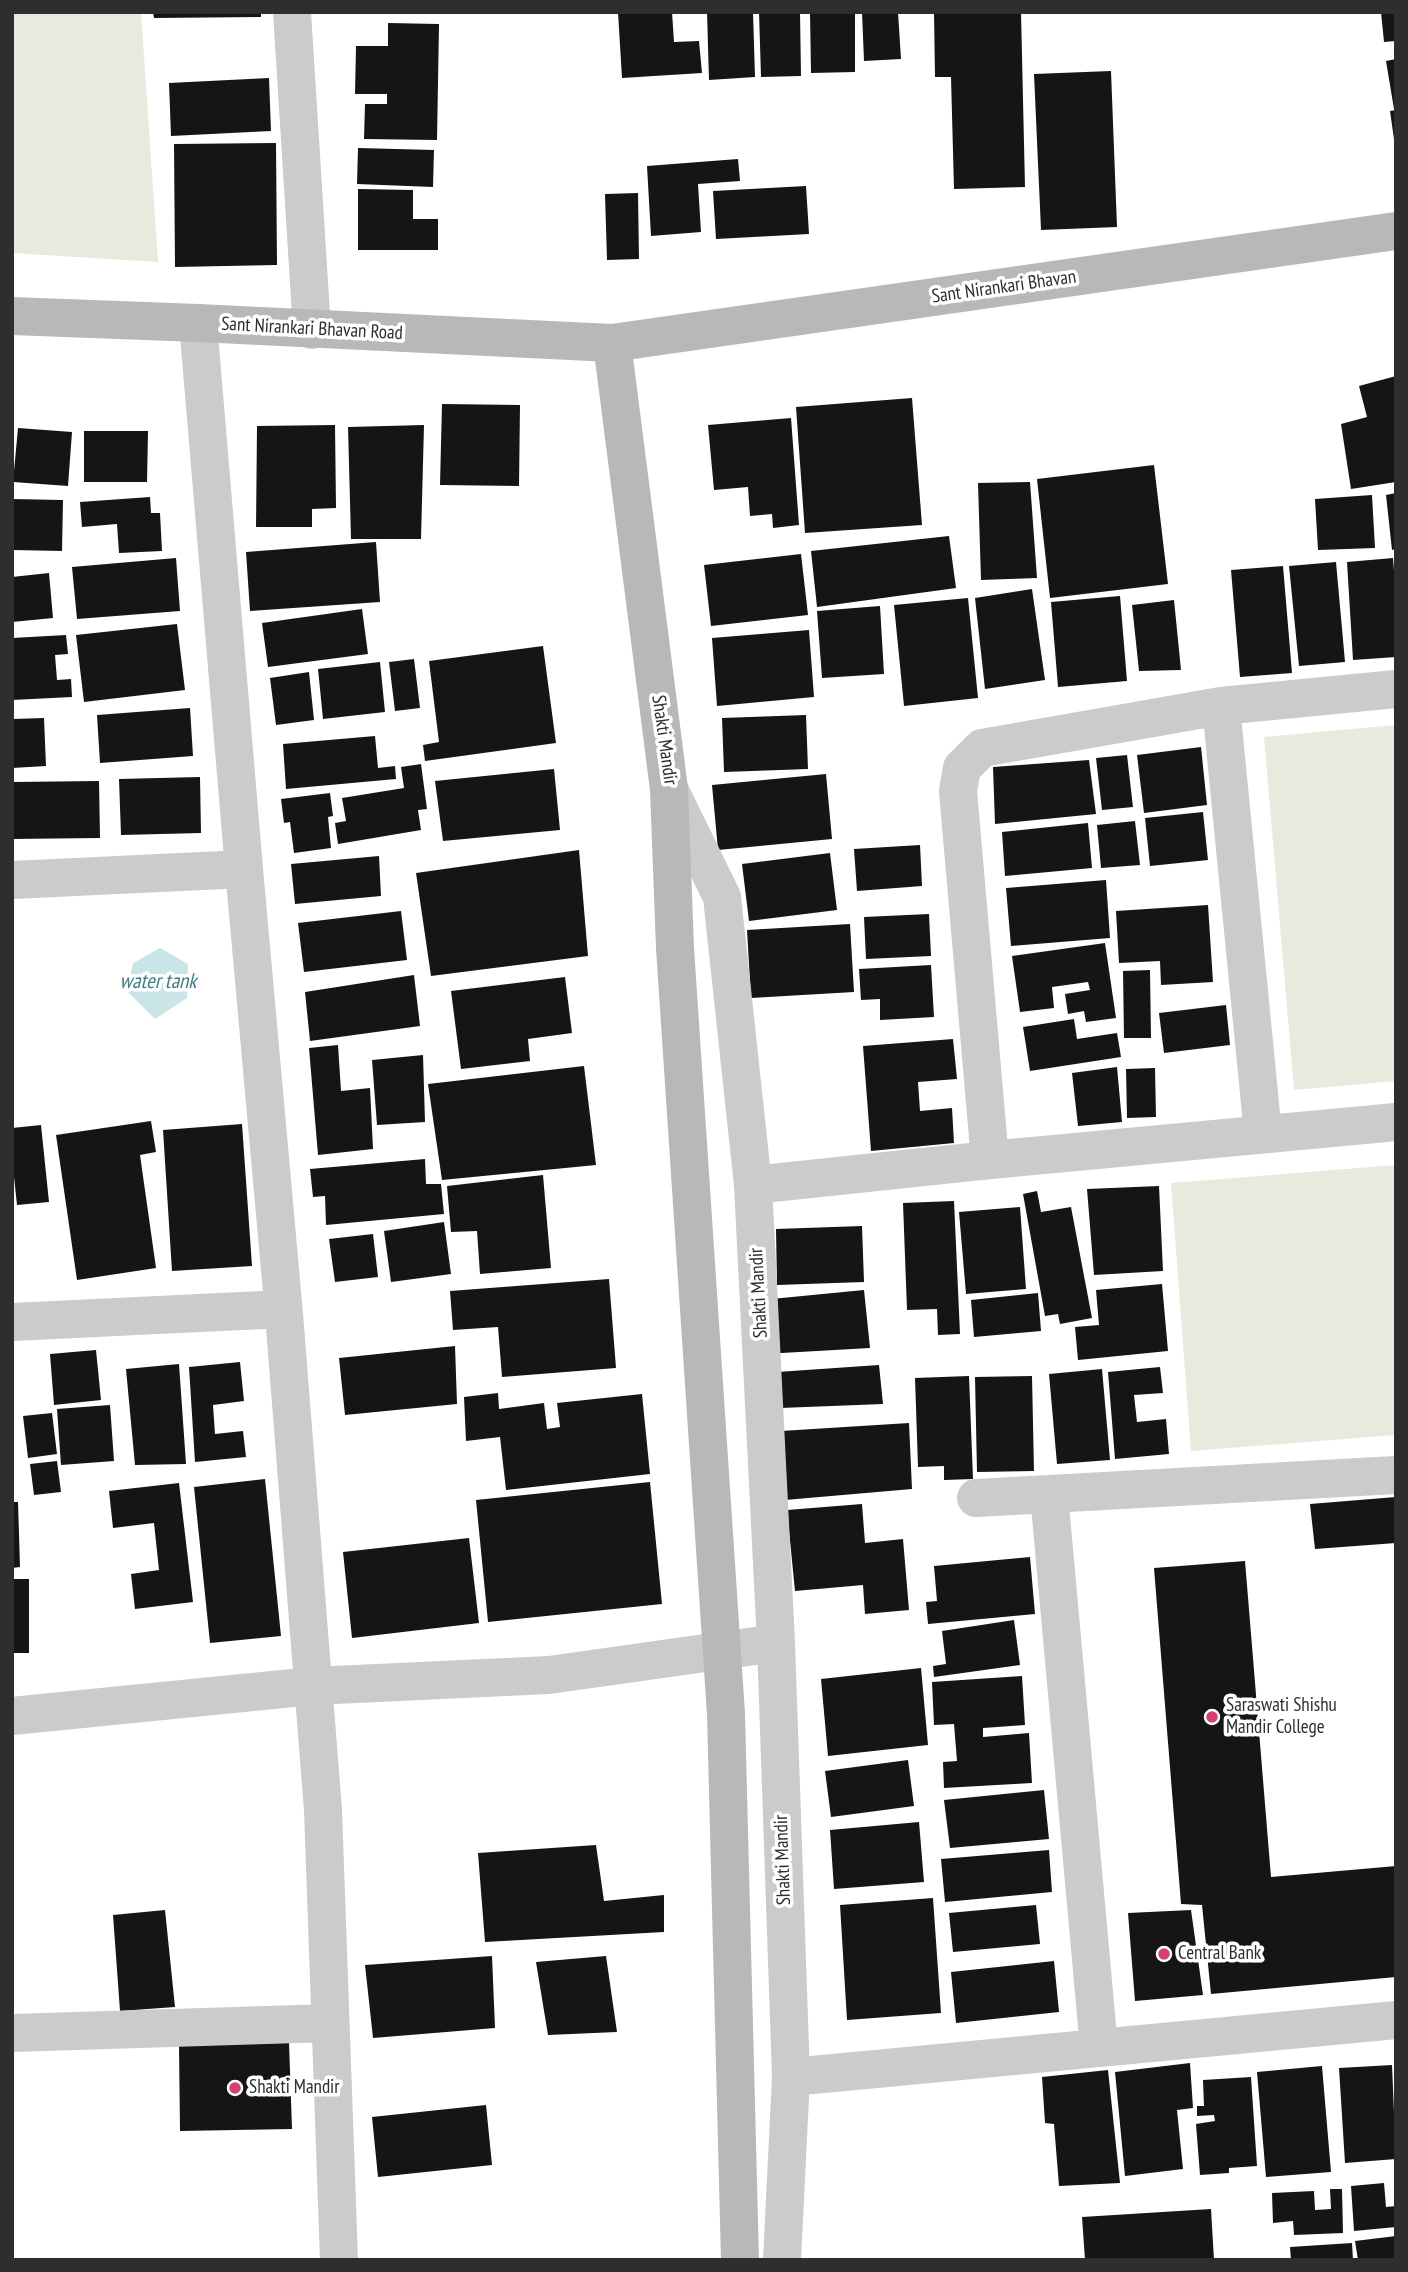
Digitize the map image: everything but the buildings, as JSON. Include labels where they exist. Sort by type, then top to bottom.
[{"type":"street","points":[[292,12],[313,330]]},
{"type":"street","name":"Sant Nirankari Bhavan","points":[[612,343],[1396,231]]},
{"type":"street","name":"Sant Nirankari Bhavan Road","points":[[12,316],[612,343]]},
{"type":"street","points":[[198,323],[283,1309],[323,1810],[339,2260]]},
{"type":"street","name":"Shakti Mandir","points":[[612,343],[669,789],[722,897],[753,1185],[776,1643],[791,2077],[782,2260]]},
{"type":"street","points":[[990,1160],[958,791],[962,768],[982,748],[1222,706],[1396,690]]},
{"type":"street","points":[[1222,706],[1263,1134]]},
{"type":"street","points":[[669,789],[675,948],[726,1714],[740,2260]]},
{"type":"street","points":[[12,880],[244,869]]},
{"type":"street","points":[[753,1185],[1396,1122]]},
{"type":"street","points":[[12,1322],[283,1309]]},
{"type":"street","points":[[976,1498],[1396,1475]]},
{"type":"street","points":[[1049,1493],[1099,2048]]},
{"type":"street","points":[[12,1716],[313,1686],[549,1675],[776,1643]]},
{"type":"street","points":[[791,2077],[1396,2020]]},
{"type":"street","points":[[12,2034],[330,2023]]},
{"type":"shaded area","points":[[12,12],[141,12],[158,262],[12,253]]},
{"type":"shaded area","points":[[1396,725],[1396,1081],[1294,1090],[1264,737]]},
{"type":"shaded area","points":[[1396,1165],[1396,1435],[1191,1451],[1171,1183]]},
{"type":"water","name":"water tank","points":[[160,948],[188,964],[187,998],[155,1019],[127,991],[133,963]]},
{"type":"place","name":"Saraswati Shishu Mandir College","points":[[1212,1717]]},
{"type":"place","name":"Central Bank","points":[[1164,1954]]},
{"type":"place","name":"Shakti Mandir","points":[[235,2088]]}]
